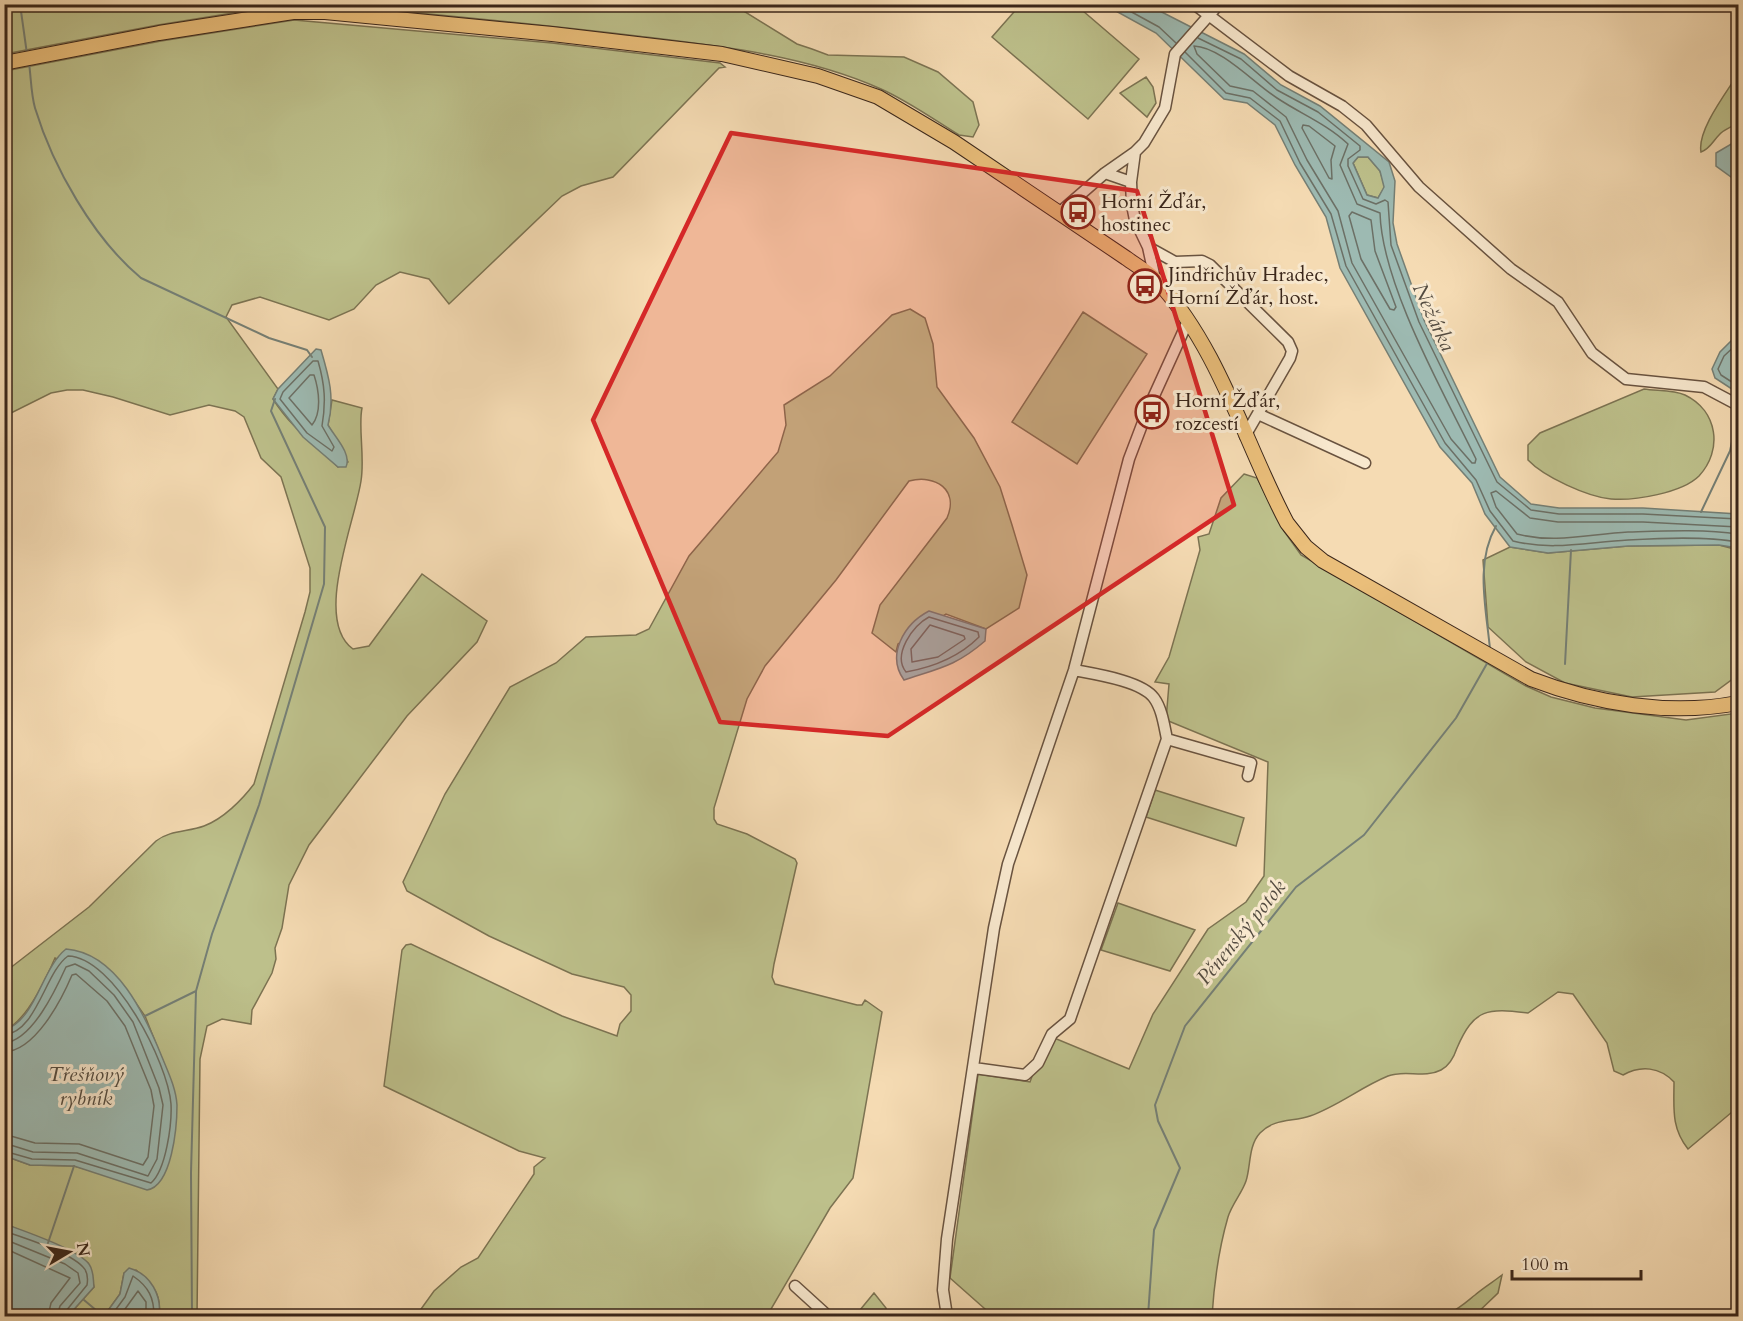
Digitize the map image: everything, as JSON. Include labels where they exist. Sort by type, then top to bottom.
[{"type":"main road","points":[[4,63],[194,27],[293,12],[552,34],[722,54],[818,76],[878,97],[936,130],[1155,279],[1188,321],[1206,350],[1287,523],[1306,547],[1332,567],[1531,679],[1574,694],[1654,707],[1699,709],[1738,703]]},
{"type":"street","points":[[1194,4],[1204,20],[1289,76],[1342,106],[1366,125],[1435,201],[1511,269],[1558,302],[1592,352],[1626,379],[1704,387],[1738,405]]},
{"type":"street","points":[[1059,213],[1144,143],[1165,108],[1175,54],[1219,4]]},
{"type":"street","points":[[1135,152],[1131,182],[1135,220],[1148,247],[1155,279]]},
{"type":"street","points":[[1106,173],[1131,182]]},
{"type":"street","points":[[1148,247],[1175,262],[1202,261],[1210,265],[1288,342],[1292,351],[1290,358],[1245,436]]},
{"type":"street","points":[[947,1317],[943,1290],[947,1239],[994,928],[1008,864],[1074,670],[1129,459],[1148,409],[1188,321]]},
{"type":"street","points":[[1258,414],[1365,463]]},
{"type":"street","points":[[974,1068],[1025,1075],[1038,1063],[1052,1034],[1070,1019],[1167,739],[1155,699],[1145,688],[1074,670]]},
{"type":"street","points":[[1167,739],[1251,763],[1248,776]]},
{"type":"street","points":[[795,1286],[828,1317]]},
{"type":"highlighted area","points":[[731,133],[1137,191],[1234,505],[888,736],[720,722],[593,420]]},
{"type":"green space","points":[[4,5],[283,5],[158,25],[5,54]]},
{"type":"green space","points":[[330,5],[734,5],[797,44],[828,55],[904,57],[938,72],[973,102],[979,125],[973,137],[959,135],[891,94],[852,77],[761,54],[599,32]]},
{"type":"green space","points":[[1020,5],[1076,5],[1139,59],[1088,119],[992,37]]},
{"type":"green space","points":[[294,20],[552,43],[720,63],[725,67],[719,68],[613,177],[581,186],[562,196],[449,304],[429,279],[400,272],[376,285],[354,309],[329,320],[260,297],[232,305],[226,317],[278,389],[273,399],[280,410],[338,467],[348,462],[328,425],[332,400],[362,408],[361,481],[336,594],[337,616],[342,635],[353,649],[369,646],[422,574],[487,621],[477,642],[407,716],[309,845],[289,885],[282,928],[275,948],[276,959],[272,973],[252,1010],[251,1024],[222,1019],[207,1026],[200,1059],[197,1316],[159,1316],[160,1308],[155,1290],[136,1270],[124,1273],[120,1294],[104,1316],[68,1316],[94,1287],[88,1263],[72,1252],[5,1224],[5,1156],[30,1165],[74,1166],[102,1174],[172,1084],[145,1016],[124,986],[55,958],[28,1009],[5,1030],[5,972],[89,907],[161,837],[211,823],[232,808],[254,784],[305,612],[310,592],[310,568],[281,477],[261,458],[244,417],[235,411],[209,405],[170,415],[113,397],[83,390],[67,390],[51,393],[5,416],[5,71],[161,41]]},
{"type":"green space","points":[[1738,74],[1738,121],[1701,152],[1701,143],[1708,122]]},
{"type":"green space","points":[[1146,77],[1153,87],[1156,103],[1147,117],[1120,93]]},
{"type":"green space","points":[[1358,157],[1368,157],[1380,171],[1385,187],[1378,198],[1367,195],[1353,163]]},
{"type":"green space","points":[[910,309],[925,318],[933,344],[937,387],[974,438],[1000,487],[1027,575],[1019,608],[986,629],[946,614],[898,644],[896,652],[872,633],[880,605],[947,518],[950,508],[950,499],[943,486],[928,480],[909,481],[836,580],[765,666],[747,699],[714,808],[714,819],[717,824],[747,834],[795,859],[797,863],[774,964],[772,977],[775,984],[857,1005],[862,1005],[865,1000],[882,1012],[853,1178],[830,1208],[767,1316],[416,1316],[434,1291],[461,1267],[478,1258],[534,1174],[534,1167],[545,1158],[519,1151],[384,1086],[402,950],[406,945],[411,944],[562,1016],[617,1036],[620,1024],[631,1011],[631,995],[624,987],[572,974],[489,936],[407,891],[403,882],[445,794],[510,687],[556,663],[586,637],[636,635],[649,629],[689,556],[778,452],[786,425],[784,405],[830,376],[892,315]]},
{"type":"green space","points":[[1083,312],[1147,354],[1077,464],[1012,422]]},
{"type":"green space","points":[[1644,389],[1685,395],[1696,402],[1710,421],[1714,443],[1712,455],[1707,466],[1691,482],[1657,495],[1632,499],[1611,499],[1567,485],[1544,473],[1528,460],[1528,445],[1540,433]]},
{"type":"green space","points":[[1244,474],[1257,478],[1284,531],[1301,555],[1526,686],[1551,697],[1595,708],[1686,720],[1738,713],[1738,1107],[1688,1149],[1676,1125],[1674,1082],[1663,1073],[1650,1069],[1637,1070],[1623,1075],[1614,1071],[1607,1043],[1573,994],[1558,992],[1528,1013],[1492,1011],[1476,1018],[1463,1035],[1451,1061],[1435,1073],[1394,1074],[1368,1085],[1320,1112],[1265,1128],[1253,1144],[1248,1175],[1230,1212],[1225,1229],[1217,1266],[1212,1316],[993,1316],[950,1278],[978,1074],[1030,1082],[1047,1035],[1129,1069],[1153,1014],[1208,929],[1246,902],[1264,876],[1268,762],[1166,720],[1169,684],[1155,682],[1169,657],[1200,550],[1198,537],[1209,534],[1221,498]]},
{"type":"green space","points":[[1719,545],[1738,550],[1738,675],[1715,692],[1632,697],[1565,683],[1526,662],[1488,627],[1483,560],[1510,547],[1548,553],[1628,546]]},
{"type":"green space","points":[[1155,790],[1244,818],[1236,846],[1146,817]]},
{"type":"green space","points":[[1118,903],[1195,930],[1170,971],[1101,950]]},
{"type":"green space","points":[[1502,1275],[1498,1293],[1474,1316],[1415,1316],[1427,1315],[1426,1311],[1440,1314],[1453,1311]]},
{"type":"green space","points":[[874,1293],[886,1308],[887,1316],[855,1316]]},
{"type":"water","points":[[1105,5],[1148,5],[1244,54],[1281,85],[1320,106],[1389,162],[1395,181],[1393,223],[1397,244],[1424,320],[1500,477],[1531,504],[1559,508],[1643,508],[1738,514],[1738,548],[1719,545],[1628,546],[1548,553],[1510,547],[1485,514],[1472,483],[1440,447],[1340,268],[1326,217],[1295,165],[1275,125],[1247,103],[1224,99],[1156,33]],"holes":[[[1358,157],[1368,157],[1380,171],[1384,187],[1378,198],[1367,195],[1353,163]]]},
{"type":"water","points":[[1738,140],[1738,182],[1716,166],[1716,153]]},
{"type":"water","points":[[1738,334],[1738,393],[1715,378],[1712,369],[1720,352]]},
{"type":"water","points":[[316,349],[321,350],[330,388],[331,406],[328,425],[345,451],[346,467],[338,467],[303,437],[273,399],[278,389]]},
{"type":"water","points":[[929,611],[986,629],[985,641],[956,661],[904,680],[897,660],[900,641],[912,624]]},
{"type":"water","name":"Třešňový rybník","points":[[66,949],[84,953],[100,962],[127,989],[147,1023],[171,1080],[177,1105],[174,1141],[162,1178],[155,1186],[147,1190],[74,1166],[30,1165],[5,1156],[5,1030],[25,1015],[50,968]]},
{"type":"water","points":[[5,1224],[73,1252],[89,1264],[93,1272],[94,1287],[68,1316],[5,1316]]},
{"type":"water","points":[[129,1268],[143,1275],[153,1287],[159,1301],[159,1316],[104,1316],[120,1294],[124,1273]]},
{"type":"waterway","points":[[20,4],[27,54]]},
{"type":"waterway","points":[[29,63],[35,108],[52,154],[91,222],[123,262],[141,278],[269,338],[307,350],[312,357]]},
{"type":"waterway","points":[[192,1316],[191,1173],[196,991],[212,934],[259,805],[324,584],[325,527],[271,411],[275,399]]},
{"type":"waterway","points":[[1701,512],[1730,451],[1738,414]]},
{"type":"waterway","name":"Pěnenský potok","points":[[1490,649],[1484,570],[1490,540],[1496,526]]},
{"type":"waterway","points":[[1565,664],[1571,550]]},
{"type":"waterway","name":"Pěnenský potok","points":[[1148,1316],[1154,1230],[1180,1168],[1158,1121],[1155,1105],[1185,1026],[1296,887],[1364,835],[1456,718],[1489,660]]},
{"type":"waterway","points":[[145,1016],[196,991]]},
{"type":"waterway","points":[[48,1243],[74,1166]]},
{"type":"waterway","points":[[84,1300],[103,1316]]},
{"type":"place","name":"Horní Žďár, hostinec","points":[[1078,212]]},
{"type":"place","name":"Jindřichův Hradec, Horní Žďár, host.","points":[[1145,286]]},
{"type":"place","name":"Horní Žďár, rozcestí","points":[[1152,412]]},
{"type":"water label","name":"Nežárka","points":[[1434,317]]}]
